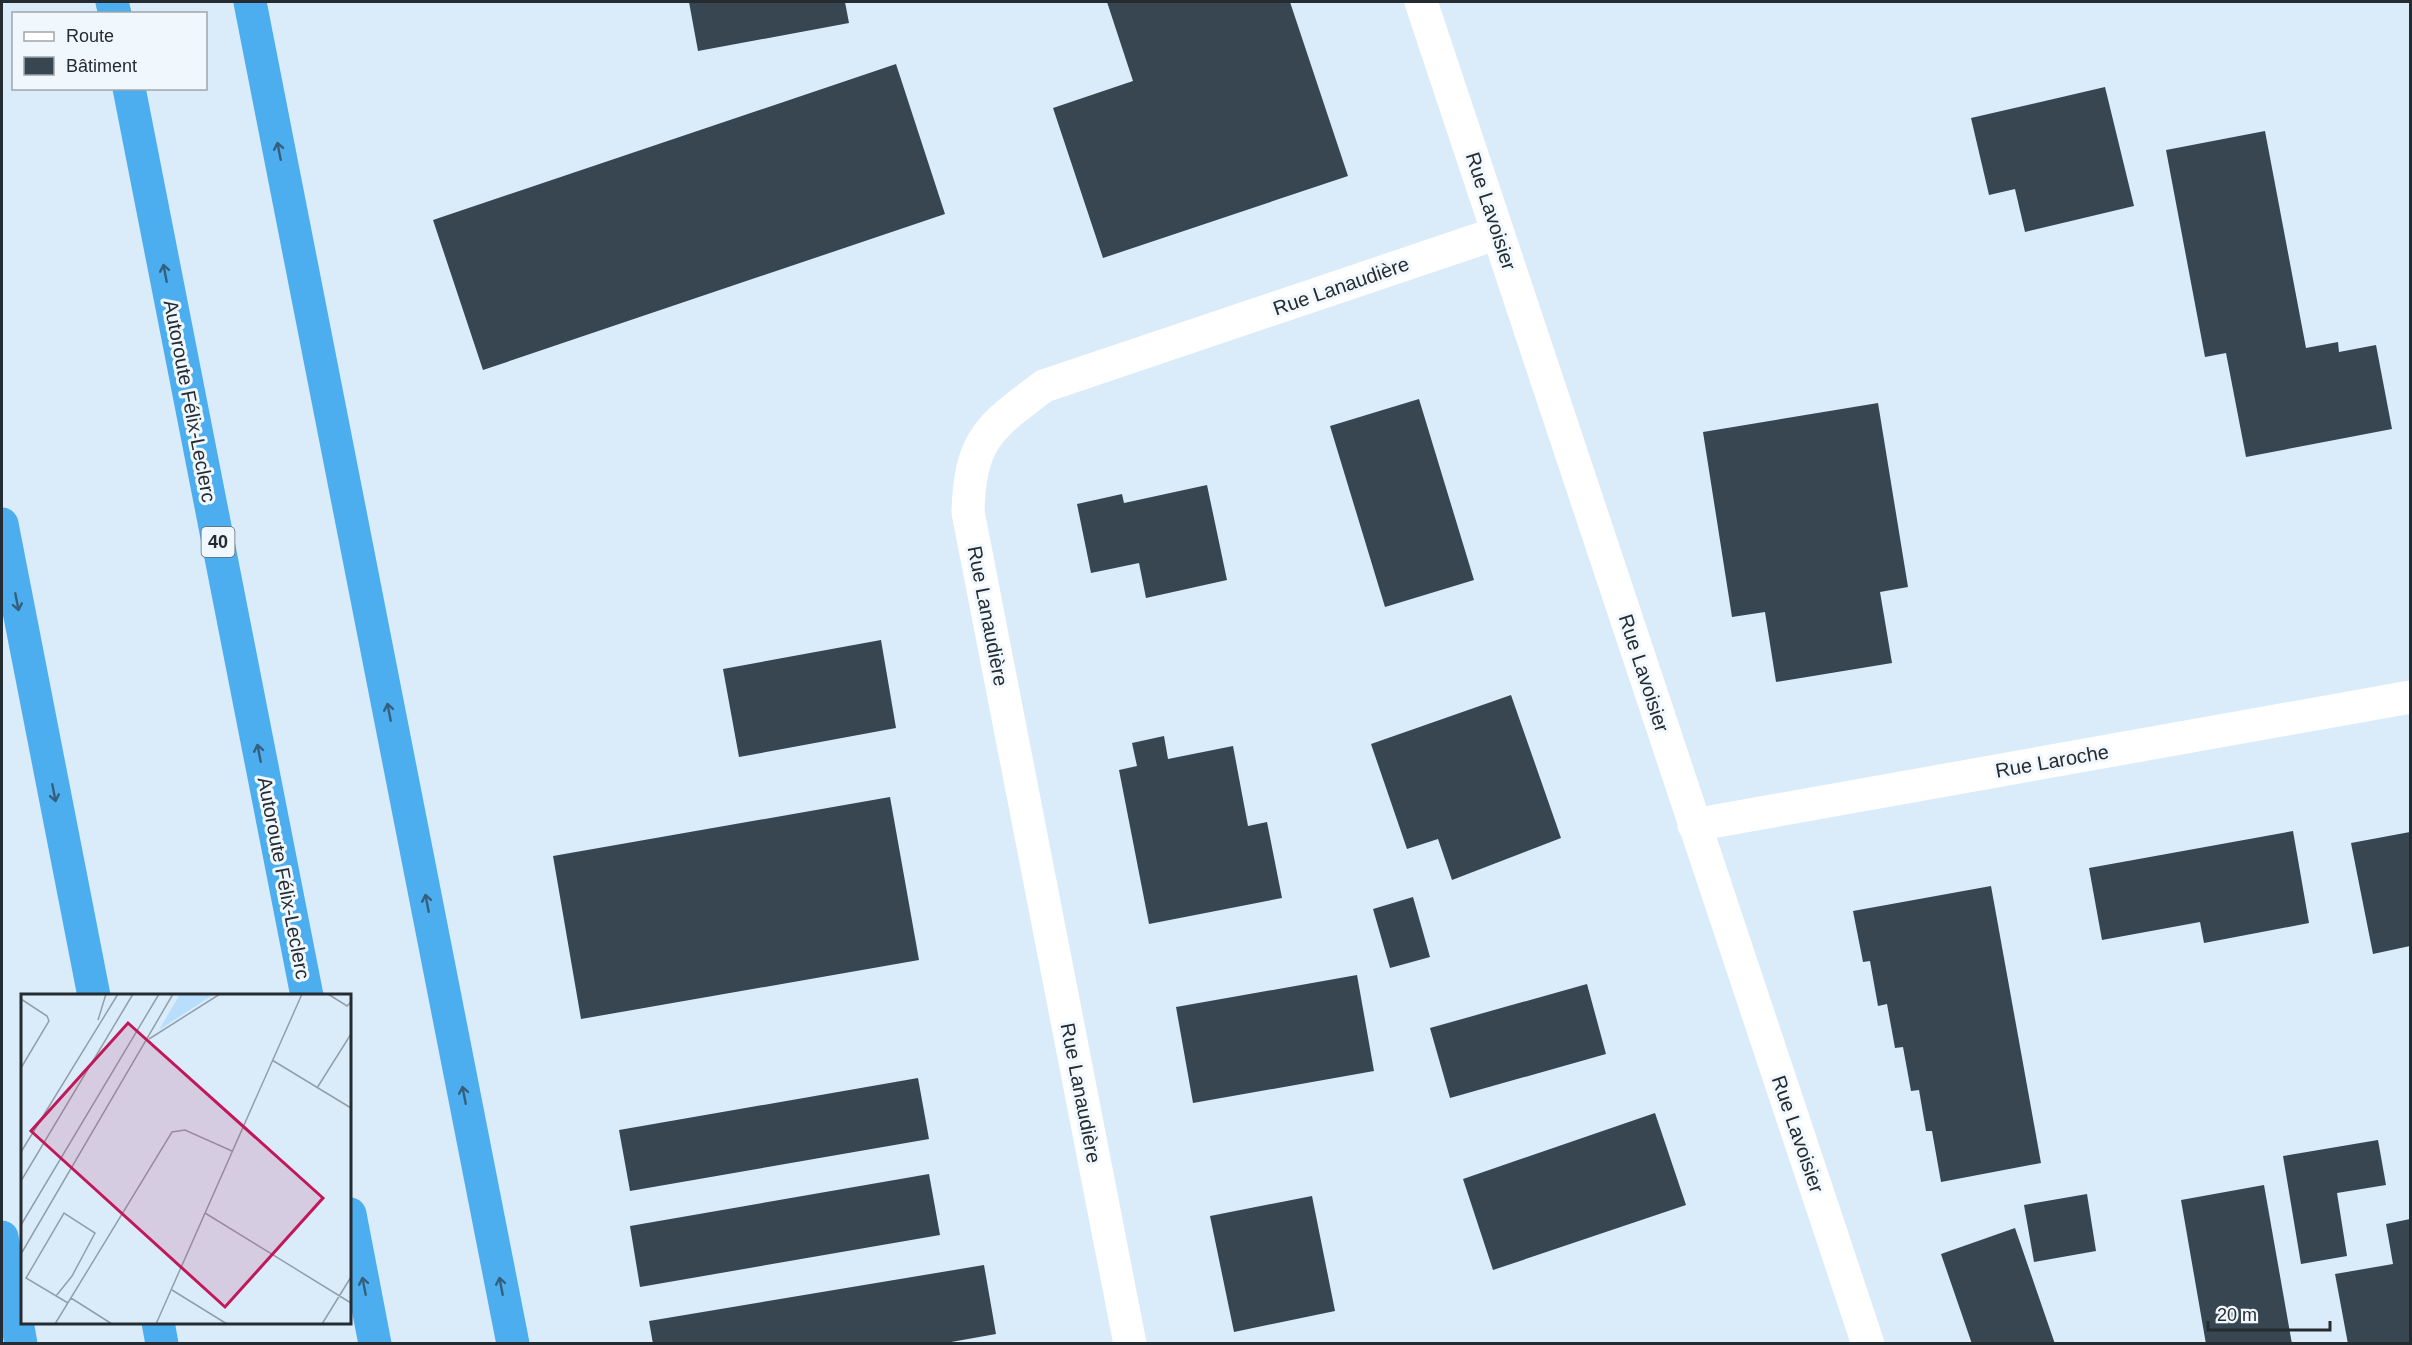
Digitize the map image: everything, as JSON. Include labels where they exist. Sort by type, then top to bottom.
[{"type":"highway","points":[[250,2],[513,1344]]},
{"type":"highway","name":"Autoroute Félix-Leclerc","points":[[129,90],[307,994]]},
{"type":"highway","points":[[2,524],[94,994]]},
{"type":"highway","points":[[351,1219],[375,1344]]},
{"type":"highway","points":[[2,1237],[21,1344]]},
{"type":"highway","points":[[158,1324],[162,1344]]},
{"type":"street","name":"Rue Lavoisier","points":[[1421,2],[1868,1344]]},
{"type":"street","name":"Rue Lanaudière","points":[[1130,1344],[968,512],[969,478],[982,441],[1003,416],[1044,386],[1498,233]]},
{"type":"street","name":"Rue Laroche","points":[[1694,825],[2410,697]]},
{"type":"building","points":[[689,2],[845,2],[849,23],[698,51]]},
{"type":"building","points":[[1107,2],[1290,2],[1348,176],[1103,258],[1053,108],[1133,81]]},
{"type":"building","points":[[896,64],[945,214],[483,370],[433,220]]},
{"type":"building","points":[[2105,87],[2134,206],[2025,232],[2015,189],[1989,195],[1971,118]]},
{"type":"building","points":[[2265,131],[2306,348],[2338,342],[2339,352],[2376,345],[2392,429],[2246,457],[2226,353],[2205,357],[2166,150]]},
{"type":"building","points":[[1419,399],[1474,580],[1385,607],[1330,426]]},
{"type":"building","points":[[1878,403],[1908,587],[1880,592],[1892,663],[1776,682],[1765,612],[1732,617],[1703,432]]},
{"type":"building","points":[[1207,485],[1227,580],[1146,598],[1139,563],[1091,573],[1077,504],[1122,494],[1124,503]]},
{"type":"building","points":[[881,640],[896,728],[739,757],[723,669]]},
{"type":"building","points":[[1511,695],[1561,838],[1452,880],[1438,839],[1407,849],[1371,744]]},
{"type":"building","points":[[1164,736],[1168,759],[1233,746],[1248,826],[1267,822],[1282,898],[1149,924],[1119,770],[1137,766],[1132,743]]},
{"type":"building","points":[[890,797],[919,960],[581,1019],[553,856]]},
{"type":"building","points":[[2293,831],[2309,923],[2204,943],[2200,922],[2102,940],[2089,868]]},
{"type":"building","points":[[2410,832],[2410,946],[2373,954],[2351,843]]},
{"type":"building","points":[[1991,886],[2041,1163],[1941,1182],[1932,1131],[1926,1131],[1919,1090],[1911,1091],[1903,1047],[1895,1048],[1887,1004],[1878,1006],[1870,961],[1863,962],[1853,911]]},
{"type":"building","points":[[1413,897],[1430,957],[1390,968],[1373,909]]},
{"type":"building","points":[[1357,975],[1374,1071],[1193,1103],[1176,1007]]},
{"type":"building","points":[[1587,984],[1606,1054],[1450,1098],[1430,1028]]},
{"type":"building","points":[[918,1078],[929,1139],[630,1191],[619,1130]]},
{"type":"building","points":[[1655,1113],[1686,1205],[1493,1270],[1463,1179]]},
{"type":"building","points":[[2378,1140],[2386,1185],[2337,1193],[2347,1256],[2301,1264],[2283,1156]]},
{"type":"building","points":[[929,1174],[940,1235],[640,1287],[630,1226]]},
{"type":"building","points":[[2264,1185],[2292,1344],[2206,1344],[2181,1200]]},
{"type":"building","points":[[2087,1194],[2096,1251],[2034,1262],[2024,1205]]},
{"type":"building","points":[[1312,1196],[1335,1311],[1234,1332],[1210,1216]]},
{"type":"building","points":[[2410,1219],[2410,1344],[2348,1344],[2335,1274],[2393,1264],[2386,1224]]},
{"type":"building","points":[[2015,1228],[2055,1344],[1972,1344],[1941,1254]]},
{"type":"building","points":[[984,1265],[996,1334],[940,1344],[653,1344],[649,1321]]}]
